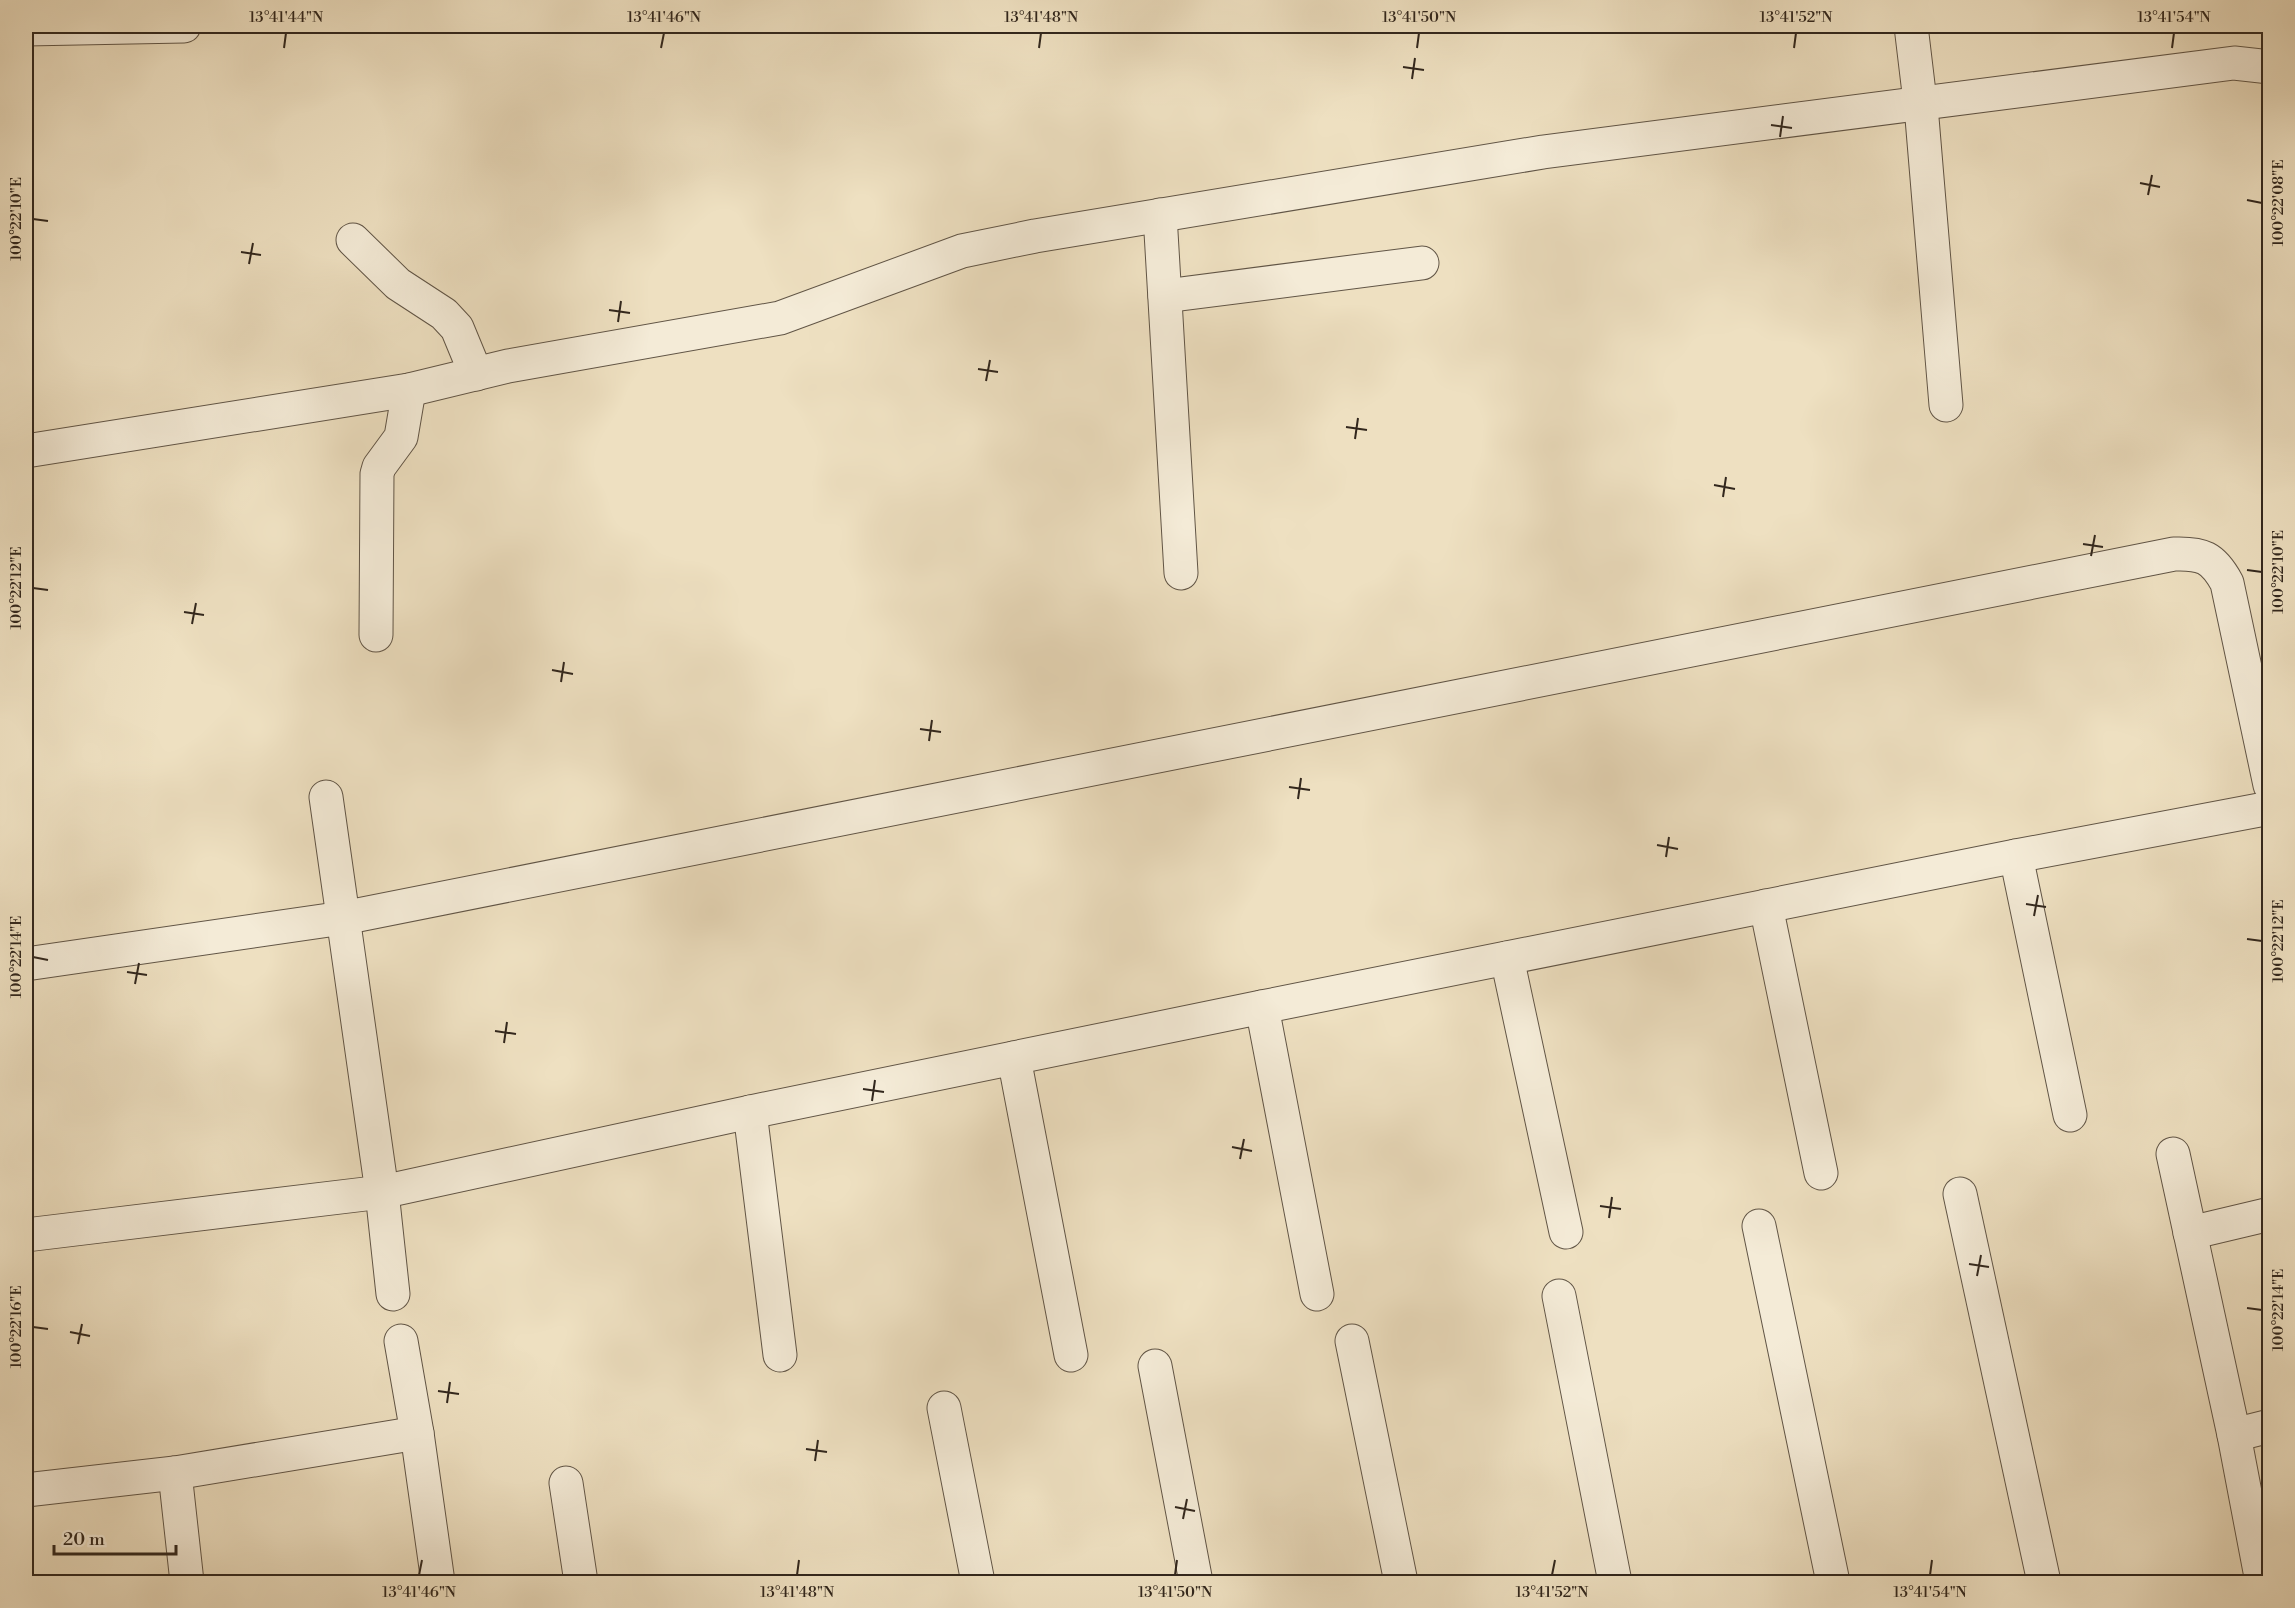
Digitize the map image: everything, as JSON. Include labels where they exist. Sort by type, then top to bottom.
[{"type":"street","points":[[46,27],[184,26]]},
{"type":"street","points":[[1911,26],[1920,102],[1946,405]]},
{"type":"street","points":[[26,451],[409,390],[476,374],[780,318],[962,251],[1160,215],[1543,152],[2234,63],[2270,67]]},
{"type":"street","points":[[1160,215],[1181,573]]},
{"type":"street","points":[[353,240],[398,284],[444,314],[457,328],[476,374]]},
{"type":"street","points":[[1165,296],[1422,263]]},
{"type":"street","points":[[376,635],[377,474],[379,467],[401,437],[409,390]]},
{"type":"street","points":[[26,964],[343,918],[2174,554],[2195,553],[2208,559],[2218,567],[2227,583],[2270,785]]},
{"type":"street","points":[[326,797],[393,1294]]},
{"type":"street","points":[[26,1234],[381,1192],[750,1112],[1014,1058],[2016,856],[2270,808]]},
{"type":"street","points":[[2016,856],[2070,1115]]},
{"type":"street","points":[[1766,906],[1821,1173]]},
{"type":"street","points":[[1507,958],[1566,1232]]},
{"type":"street","points":[[1262,1008],[1317,1294]]},
{"type":"street","points":[[1014,1058],[1071,1355]]},
{"type":"street","points":[[750,1112],[780,1355]]},
{"type":"street","points":[[2173,1154],[2234,1435],[2262,1582]]},
{"type":"street","points":[[1960,1194],[2044,1582]]},
{"type":"street","points":[[2190,1233],[2270,1214]]},
{"type":"street","points":[[1759,1226],[1833,1582]]},
{"type":"street","points":[[1559,1296],[1615,1582]]},
{"type":"street","points":[[401,1341],[417,1433],[438,1582]]},
{"type":"street","points":[[1352,1341],[1401,1582]]},
{"type":"street","points":[[1155,1366],[1196,1582]]},
{"type":"street","points":[[944,1408],[978,1582]]},
{"type":"street","points":[[2234,1435],[2270,1426]]},
{"type":"street","points":[[26,1490],[175,1473],[417,1433]]},
{"type":"street","points":[[175,1473],[187,1582]]},
{"type":"street","points":[[566,1483],[581,1582]]}]
